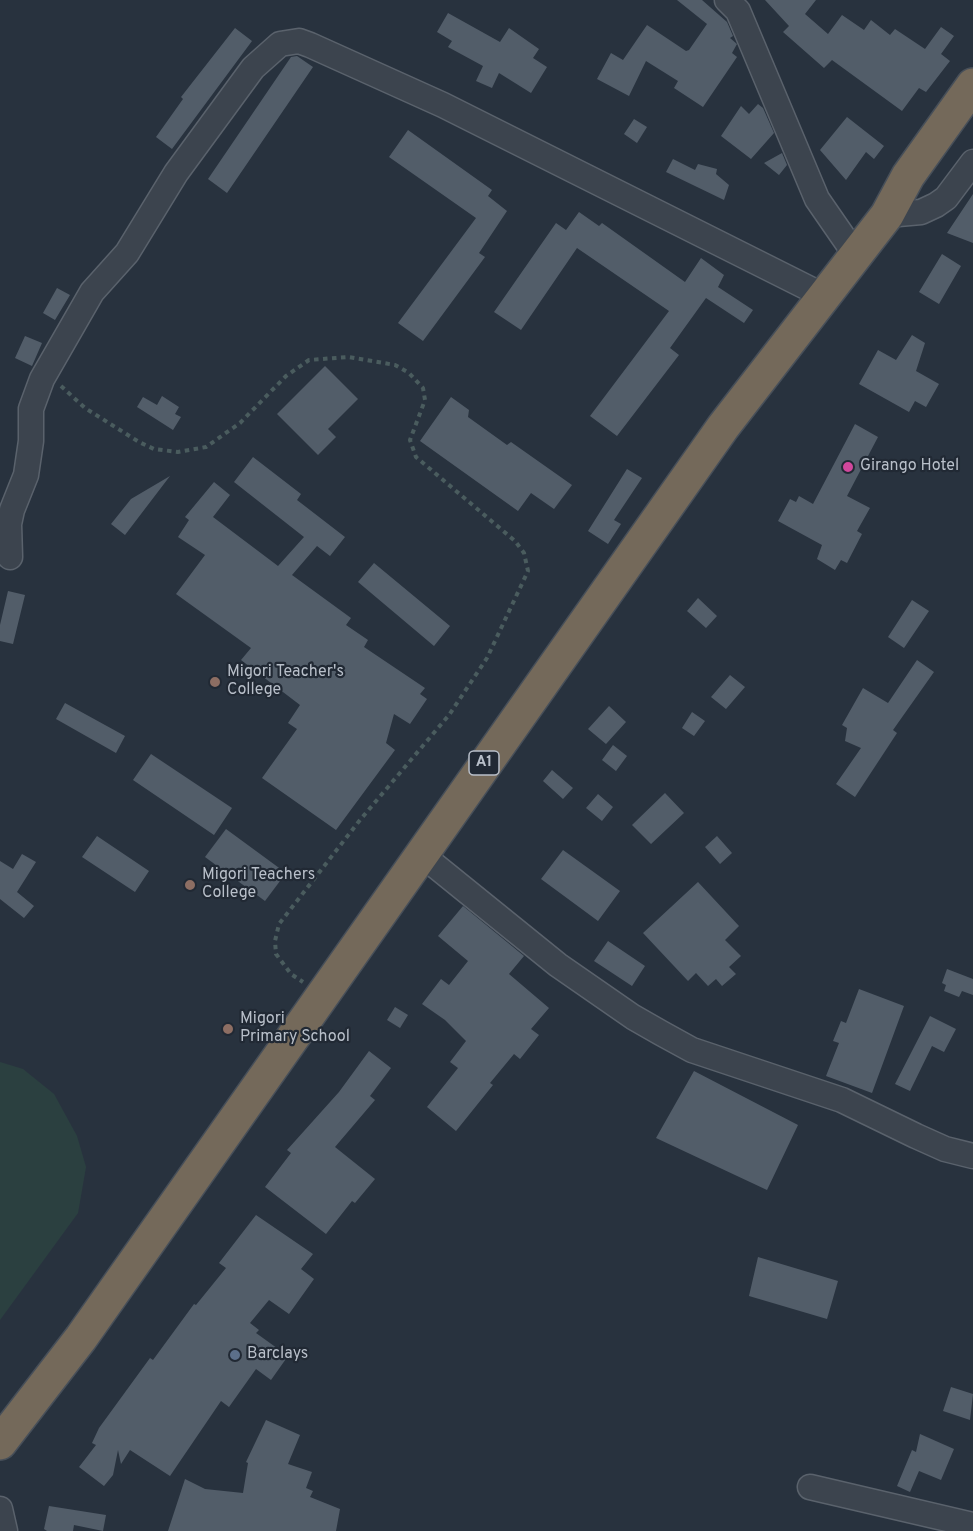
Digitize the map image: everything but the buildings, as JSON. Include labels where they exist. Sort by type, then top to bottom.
[{"type":"highway","name":"A1","points":[[0,1443],[81,1338],[723,427],[887,215],[908,176],[973,85]]},
{"type":"street","points":[[736,4],[817,199],[855,254]]},
{"type":"street","points":[[10,557],[9,524],[30,455],[31,409],[52,359],[92,292],[127,253],[176,172],[253,68],[273,50],[291,41],[299,41],[323,50],[443,105],[825,296]]},
{"type":"street","points":[[887,215],[921,212],[936,205],[946,198],[973,162]]},
{"type":"street","points":[[422,855],[558,964],[633,1017],[692,1050],[842,1100],[945,1149],[973,1156]]},
{"type":"street","points":[[810,1487],[973,1525]]},
{"type":"street","points":[[0,1509],[5,1531]]},
{"type":"path","points":[[52,359],[60,386],[85,408],[154,449],[178,452],[206,447],[240,423],[286,376],[309,360],[349,357],[395,365],[409,373],[423,388],[425,400],[410,440],[416,457],[515,541],[524,553],[528,571],[487,658],[449,715],[360,820],[279,924],[275,941],[276,954],[282,964],[291,974],[323,995]]},
{"type":"green space","points":[[0,1062],[23,1069],[54,1094],[77,1136],[86,1167],[78,1213],[0,1320]]},
{"type":"place","name":"Girango Hotel","points":[[848,467]]},
{"type":"place","name":"Migori Teacher's College","points":[[215,682]]},
{"type":"place","name":"Migori Teachers College","points":[[190,885]]},
{"type":"place","name":"Migori Primary School","points":[[228,1029]]},
{"type":"place","name":"Barclays","points":[[235,1355]]}]
